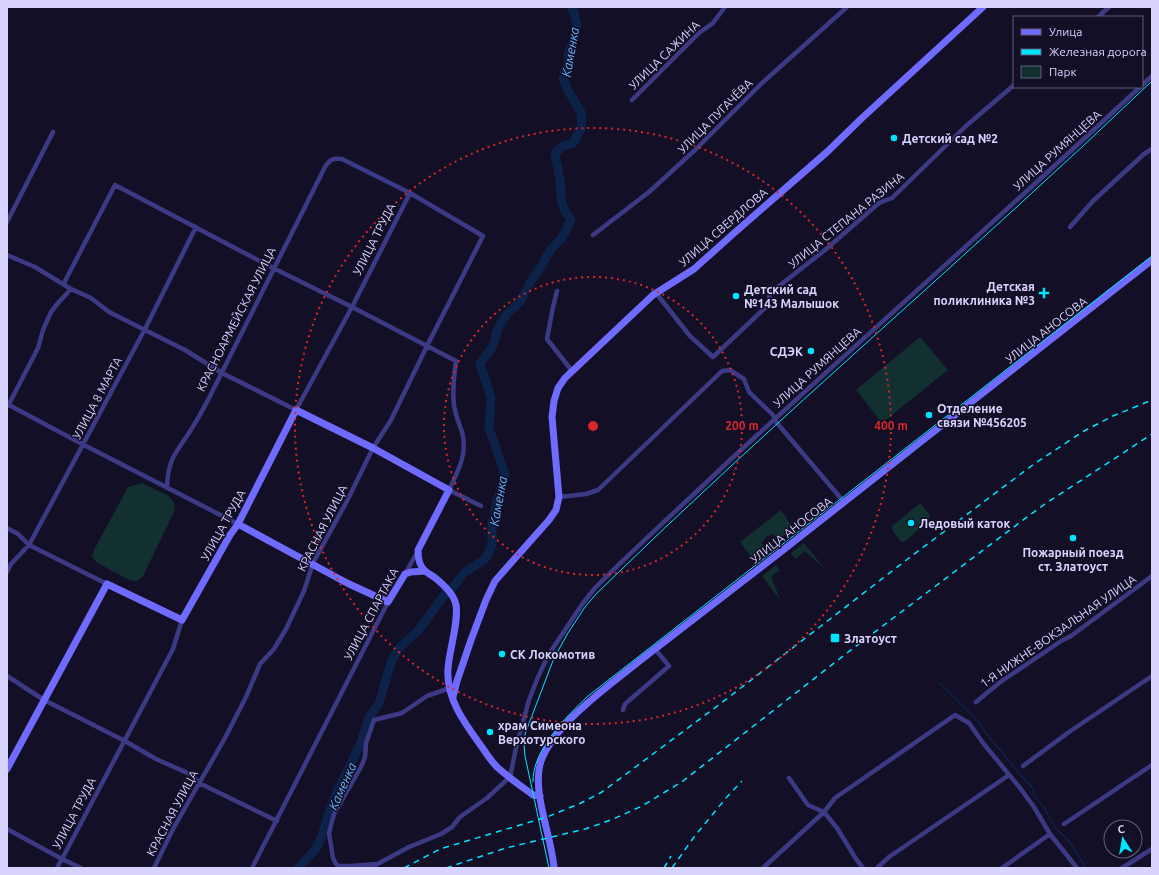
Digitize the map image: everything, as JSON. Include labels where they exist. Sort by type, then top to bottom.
[{"type":"street","name":"УЛИЦА САЖИНА","points":[[632,100],[699,33],[713,23],[725,7]]},
{"type":"street","name":"УЛИЦА ПУГАЧЁВА","points":[[593,235],[649,192],[695,150],[761,84],[847,7]]},
{"type":"street","name":"УЛИЦА СВЕРДЛОВА","points":[[559,497],[552,417],[554,401],[558,388],[572,371],[656,293],[694,269],[827,152],[983,7]]},
{"type":"street","points":[[1099,16],[1109,7]]},
{"type":"street","name":"УЛИЦА РУМЯНЦЕВА","points":[[1143,84],[1152,76]]},
{"type":"street","name":"УЛИЦА СТЕПАНА РАЗИНА","points":[[656,293],[690,336],[713,357],[767,306],[770,293],[825,250],[879,203],[892,198],[966,126],[1013,86]]},
{"type":"street","name":"УЛИЦА РУМЯНЦЕВА","points":[[510,777],[529,700],[538,677],[549,654],[583,603],[595,588],[775,419],[1139,88]]},
{"type":"street","points":[[7,222],[53,132]]},
{"type":"street","points":[[1070,227],[1093,201],[1144,154],[1152,149]]},
{"type":"street","name":"КРАСНОАРМЕЙСКАЯ УЛИЦА","points":[[167,488],[168,473],[172,458],[192,429],[222,373],[273,268],[325,166],[329,161],[336,158],[342,159],[410,194]]},
{"type":"street","points":[[64,284],[115,185],[273,268],[427,346]]},
{"type":"street","name":"КРАСНАЯ УЛИЦА","points":[[154,868],[173,829],[246,697],[260,664],[274,649],[286,629],[304,591],[313,564],[347,501],[373,448],[391,420],[483,236],[410,194]]},
{"type":"street","name":"УЛИЦА ТРУДА","points":[[57,868],[173,649],[182,620],[230,535],[238,524],[296,410],[352,307],[410,194]]},
{"type":"street","name":"УЛИЦА 8 МАРТА","points":[[7,572],[11,564],[29,545],[84,445],[146,329],[196,227]]},
{"type":"street","points":[[7,255],[30,264],[71,289],[91,298],[109,312],[146,329],[185,350],[222,373],[373,448],[448,490],[481,506]]},
{"type":"street","name":"УЛИЦА АНОСОВА","points":[[554,866],[540,796],[540,769],[542,760],[552,743],[567,723],[592,699],[655,649],[1152,260]]},
{"type":"street","points":[[71,289],[58,302],[51,312],[43,330],[38,348],[8,406],[238,524],[347,583],[388,602]]},
{"type":"street","points":[[557,291],[548,339],[572,371]]},
{"type":"street","name":"УЛИЦА СПАРТАКА","points":[[252,868],[388,602],[418,550],[463,459],[464,447],[462,433],[454,405],[453,391],[456,362],[427,346]]},
{"type":"street","points":[[453,699],[457,681],[471,640],[495,581],[549,520],[556,510],[559,497],[586,494],[598,490],[722,371],[730,370],[744,379],[749,392],[772,415],[781,428],[844,502]]},
{"type":"street","points":[[7,528],[18,534],[29,545],[182,620]]},
{"type":"street","points":[[418,550],[418,557],[425,571],[442,584],[454,598],[456,616],[448,670],[453,699],[463,721],[493,761],[533,795],[540,796]]},
{"type":"street","points":[[405,574],[410,572],[425,571]]},
{"type":"street","name":"1-Я НИЖНЕ-ВОКЗАЛЬНАЯ УЛИЦА","points":[[976,702],[1000,683],[1061,640],[1071,636],[1152,576]]},
{"type":"street","points":[[7,769],[107,584]]},
{"type":"street","points":[[623,710],[625,704],[669,666],[655,649]]},
{"type":"street","points":[[7,676],[44,700],[125,741],[156,759],[192,775],[199,784],[277,821]]},
{"type":"street","points":[[1023,766],[1152,676]]},
{"type":"street","points":[[377,864],[350,866],[339,866],[336,864],[333,858],[329,833],[334,814],[361,767],[365,757],[366,743],[374,720],[402,713],[427,696],[450,688]]},
{"type":"street","points":[[763,868],[824,812],[835,798],[955,715],[969,723],[1034,807],[1050,834],[1077,868]]},
{"type":"street","points":[[1064,824],[1152,765]]},
{"type":"street","points":[[877,868],[889,857],[1009,774]]},
{"type":"street","points":[[370,868],[409,847],[441,834],[452,827],[460,817],[487,798],[510,777]]},
{"type":"street","points":[[789,778],[808,805],[824,812],[837,828],[863,868]]},
{"type":"street","points":[[7,829],[81,868]]},
{"type":"street","points":[[1002,868],[1050,834]]},
{"type":"street","points":[[1122,868],[1152,849]]},
{"type":"green space","points":[[920,337],[948,370],[882,423],[856,390]]},
{"type":"green space","points":[[142,483],[167,495],[174,502],[175,510],[143,576],[137,581],[129,580],[96,562],[92,556],[128,487]]},
{"type":"green space","name":"Ледовый каток","points":[[919,504],[921,504],[930,515],[929,520],[906,541],[901,542],[893,531],[892,526]]},
{"type":"green space","points":[[781,510],[791,525],[785,530],[787,533],[779,539],[772,534],[766,537],[762,543],[764,550],[753,559],[740,542]]},
{"type":"green space","points":[[804,543],[824,568],[805,551],[795,559],[791,553]]},
{"type":"green space","points":[[776,565],[780,570],[771,577],[781,601],[762,576]]},
{"type":"waterway","name":"Каменка","points":[[298,868],[315,850],[321,839],[333,800],[361,743],[368,719],[379,703],[392,660],[400,647],[418,631],[448,590],[454,586],[464,573],[485,559],[492,546],[492,523],[505,475],[489,428],[491,398],[480,364],[493,346],[498,328],[507,314],[520,302],[551,249],[562,238],[571,220],[563,206],[560,178],[555,153],[563,146],[573,143],[582,127],[581,112],[567,89],[563,78],[568,65],[569,52],[577,26],[574,12],[571,7]]},
{"type":"waterway","points":[[940,683],[978,721],[987,735],[1020,775],[1032,787],[1035,797],[1045,809],[1055,828],[1069,841],[1086,868]]},
{"type":"tram line","points":[[549,868],[525,756],[525,734],[554,658],[585,607],[597,593],[734,463],[1014,210],[1152,81]]},
{"type":"tram line","points":[[533,782],[534,770],[544,746],[570,713],[588,696],[1152,256]]},
{"type":"railway","points":[[404,868],[440,849],[547,817],[581,803],[602,792],[720,704],[909,558],[1034,464],[1084,431],[1113,416],[1152,400]]},
{"type":"railway","points":[[446,868],[506,848],[585,829],[611,820],[642,806],[683,781],[847,653],[1019,523],[1045,504],[1152,434]]},
{"type":"railway","points":[[672,868],[694,837],[742,781]]},
{"type":"railway","points":[[664,868],[671,856]]},
{"type":"place","name":"Детский сад №2","points":[[894,138]]},
{"type":"place","name":"Детская поликлиника №3","points":[[1044,293]]},
{"type":"place","name":"Детский сад №143 Малышок","points":[[736,296]]},
{"type":"place","name":"СДЭК","points":[[811,351]]},
{"type":"place","name":"Отделение связи №456205","points":[[929,415]]},
{"type":"place","name":"Ледовый каток","points":[[911,523]]},
{"type":"place","name":"Пожарный поезд ст. Златоуст","points":[[1073,538]]},
{"type":"place","name":"Златоуст","points":[[835,638]]},
{"type":"place","name":"СК Локомотив","points":[[502,654]]},
{"type":"place","name":"храм Симеона Верхотурского","points":[[490,732]]}]
